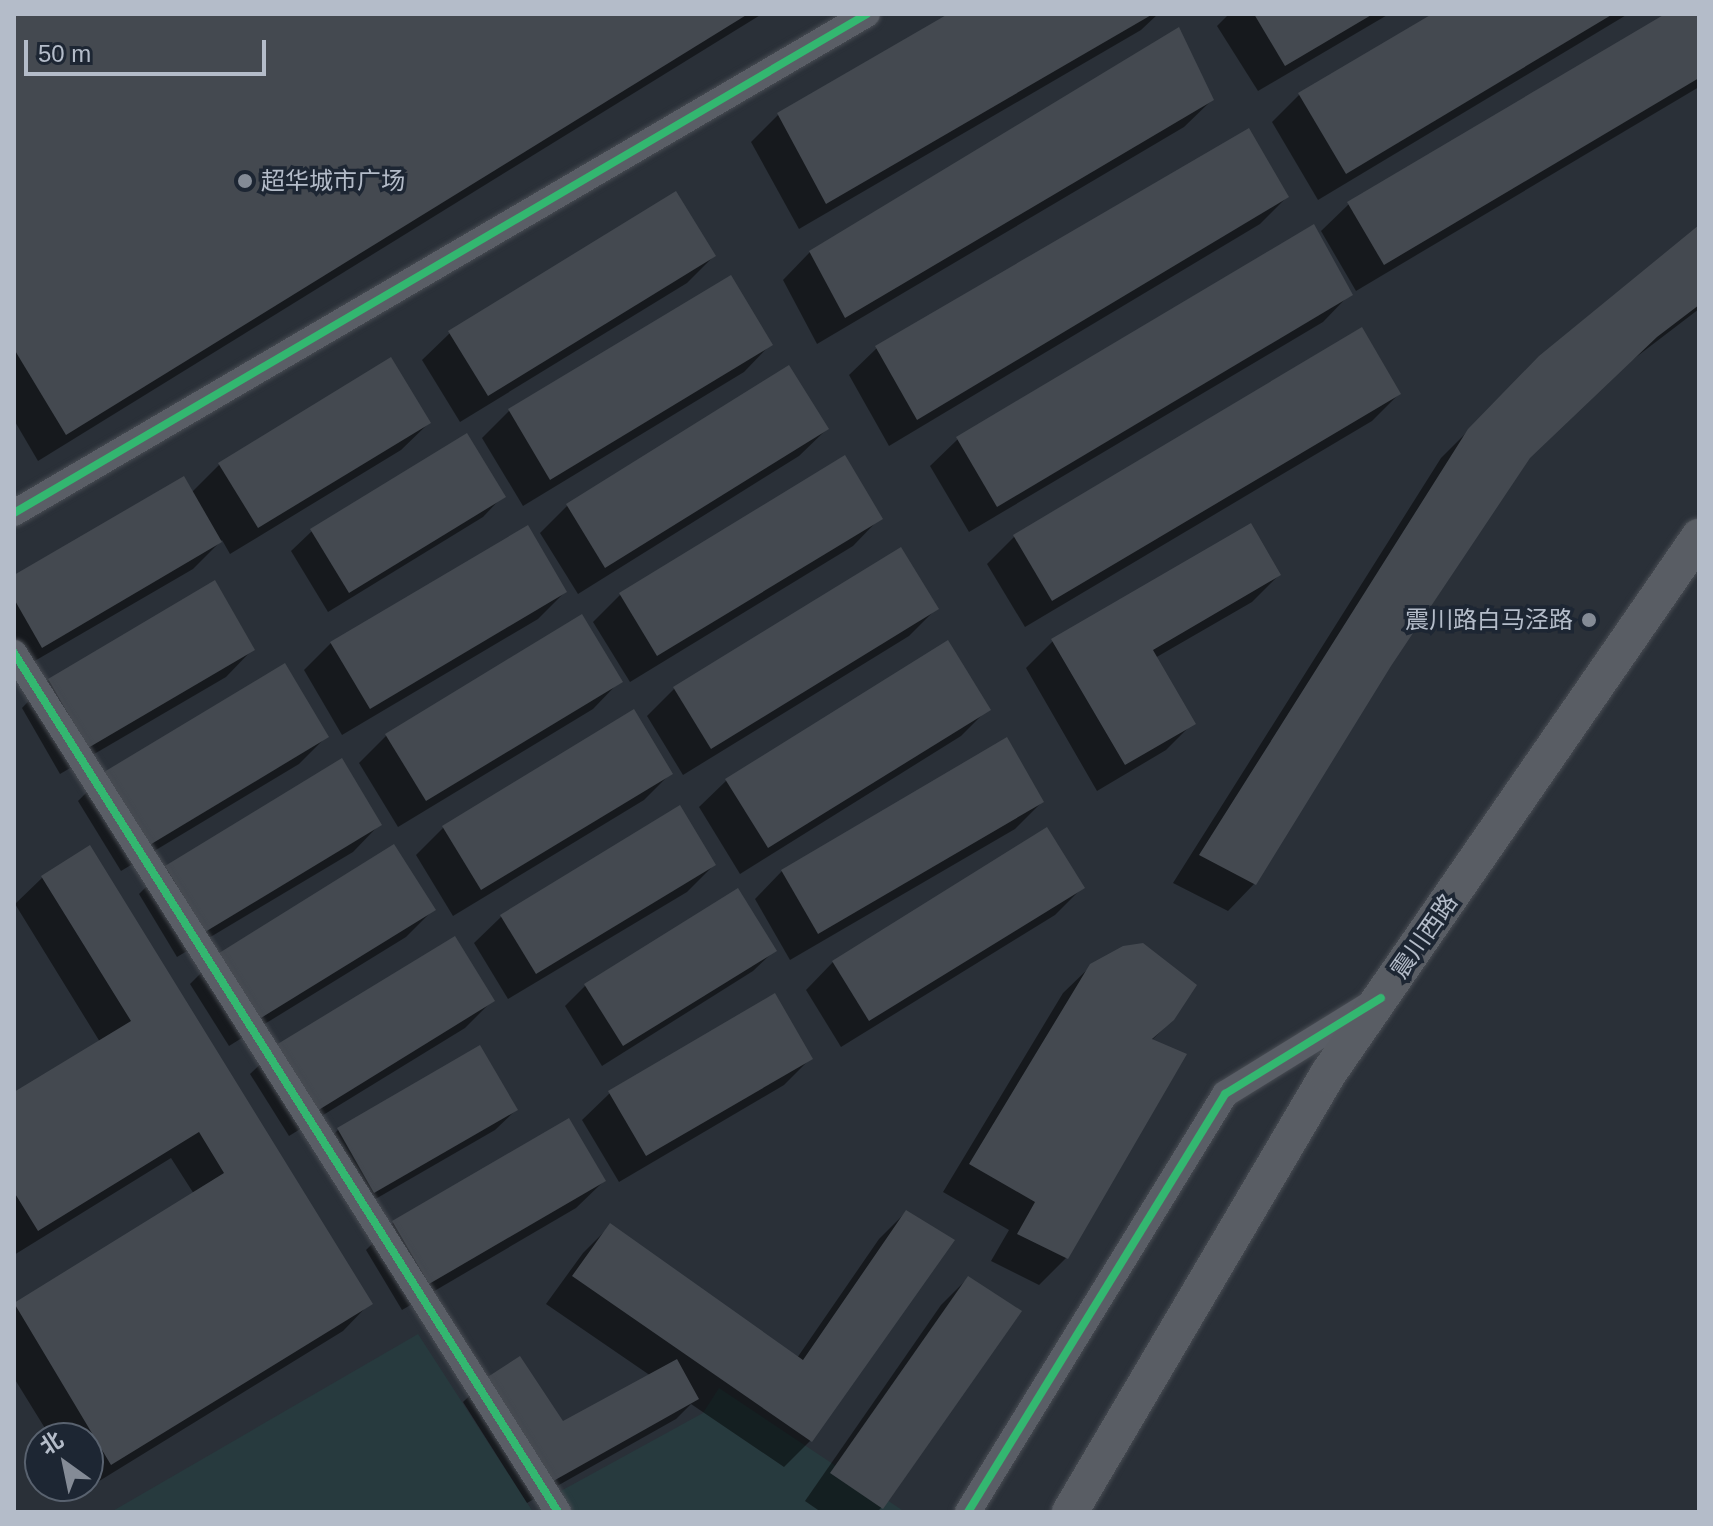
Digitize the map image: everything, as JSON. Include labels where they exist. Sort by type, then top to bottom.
[{"type":"main road","name":"震川西路","points":[[1070,1512],[1328,1074],[1699,537]]},
{"type":"street","points":[[14,513],[867,14]]},
{"type":"street","points":[[14,653],[558,1512]]},
{"type":"street","points":[[968,1512],[1225,1094],[1381,998]]},
{"type":"green space","points":[[418,1334],[533,1512],[111,1512]]},
{"type":"green space","points":[[719,1388],[905,1512],[572,1512],[559,1492],[703,1413]]},
{"type":"building","name":"超华城市广场","points":[[14,14],[748,14],[66,435],[14,349]]},
{"type":"building","points":[[948,14],[1153,14],[826,204],[777,113]]},
{"type":"building","points":[[1254,14],[1373,14],[1285,66]]},
{"type":"building","points":[[1432,14],[1613,14],[1346,174],[1298,93]]},
{"type":"building","points":[[1665,14],[1699,14],[1699,78],[1384,265],[1347,202]]},
{"type":"building","points":[[1179,27],[1214,100],[845,318],[809,251]]},
{"type":"building","points":[[1249,128],[1289,197],[917,420],[875,346]]},
{"type":"building","points":[[676,191],[716,256],[488,396],[448,331]]},
{"type":"building","points":[[1314,224],[1353,295],[997,507],[956,437]]},
{"type":"building","points":[[1699,225],[1699,305],[1657,337],[1530,458],[1391,666],[1256,885],[1199,855],[1468,429],[1539,356]]},
{"type":"building","points":[[731,275],[773,345],[550,480],[508,409]]},
{"type":"building","points":[[1362,327],[1401,394],[1052,601],[1013,535]]},
{"type":"building","points":[[391,357],[431,423],[258,528],[218,463]]},
{"type":"building","points":[[789,365],[829,429],[605,568],[566,504]]},
{"type":"building","points":[[467,433],[506,497],[349,593],[310,529]]},
{"type":"building","points":[[845,455],[883,519],[657,656],[619,593]]},
{"type":"building","points":[[184,476],[222,542],[42,648],[14,599],[14,575]]},
{"type":"building","points":[[1251,523],[1281,575],[1153,650],[1196,724],[1125,765],[1051,639]]},
{"type":"building","points":[[528,525],[567,592],[370,709],[330,642]]},
{"type":"building","points":[[901,547],[939,609],[711,749],[673,687]]},
{"type":"building","points":[[215,580],[255,650],[88,748],[48,679]]},
{"type":"building","points":[[582,614],[623,682],[426,801],[385,734]]},
{"type":"building","points":[[948,640],[991,710],[768,848],[725,779]]},
{"type":"building","points":[[285,663],[329,737],[148,846],[104,772]]},
{"type":"building","points":[[634,709],[673,774],[481,890],[442,826]]},
{"type":"building","points":[[1007,737],[1044,802],[818,934],[781,870]]},
{"type":"building","points":[[342,758],[382,825],[205,932],[165,866]]},
{"type":"building","points":[[680,805],[716,865],[536,974],[500,915]]},
{"type":"building","points":[[1047,827],[1085,888],[869,1021],[832,961]]},
{"type":"building","points":[[394,844],[436,910],[256,1021],[216,955]]},
{"type":"building","points":[[90,845],[373,1304],[111,1465],[104,1453],[104,1422],[85,1422],[14,1303],[224,1173],[199,1132],[38,1231],[14,1192],[14,1092],[131,1021],[41,876]]},
{"type":"building","points":[[738,888],[777,951],[623,1046],[584,984]]},
{"type":"building","points":[[455,936],[495,1001],[317,1111],[276,1045]]},
{"type":"building","points":[[1143,943],[1197,985],[1174,1020],[1152,1039],[1187,1054],[1068,1259],[1017,1234],[1035,1202],[969,1164],[1090,964],[1123,946]]},
{"type":"building","points":[[775,993],[813,1059],[646,1156],[608,1091]]},
{"type":"building","points":[[480,1045],[518,1110],[374,1193],[337,1128]]},
{"type":"building","points":[[569,1118],[606,1181],[429,1284],[392,1221]]},
{"type":"building","points":[[906,1210],[955,1240],[812,1442],[572,1276],[610,1223],[803,1360]]},
{"type":"building","points":[[968,1276],[1022,1311],[883,1509],[830,1473]]},
{"type":"building","points":[[520,1356],[563,1421],[677,1359],[699,1399],[548,1484],[483,1380]]},
{"type":"cycle path","points":[[14,513],[867,14]]},
{"type":"cycle path","points":[[14,653],[558,1512]]},
{"type":"cycle path","points":[[968,1512],[1225,1094],[1381,998]]},
{"type":"place","name":"超华城市广场","points":[[245,181]]},
{"type":"place","name":"震川路白马泾路","points":[[1589,620]]}]
